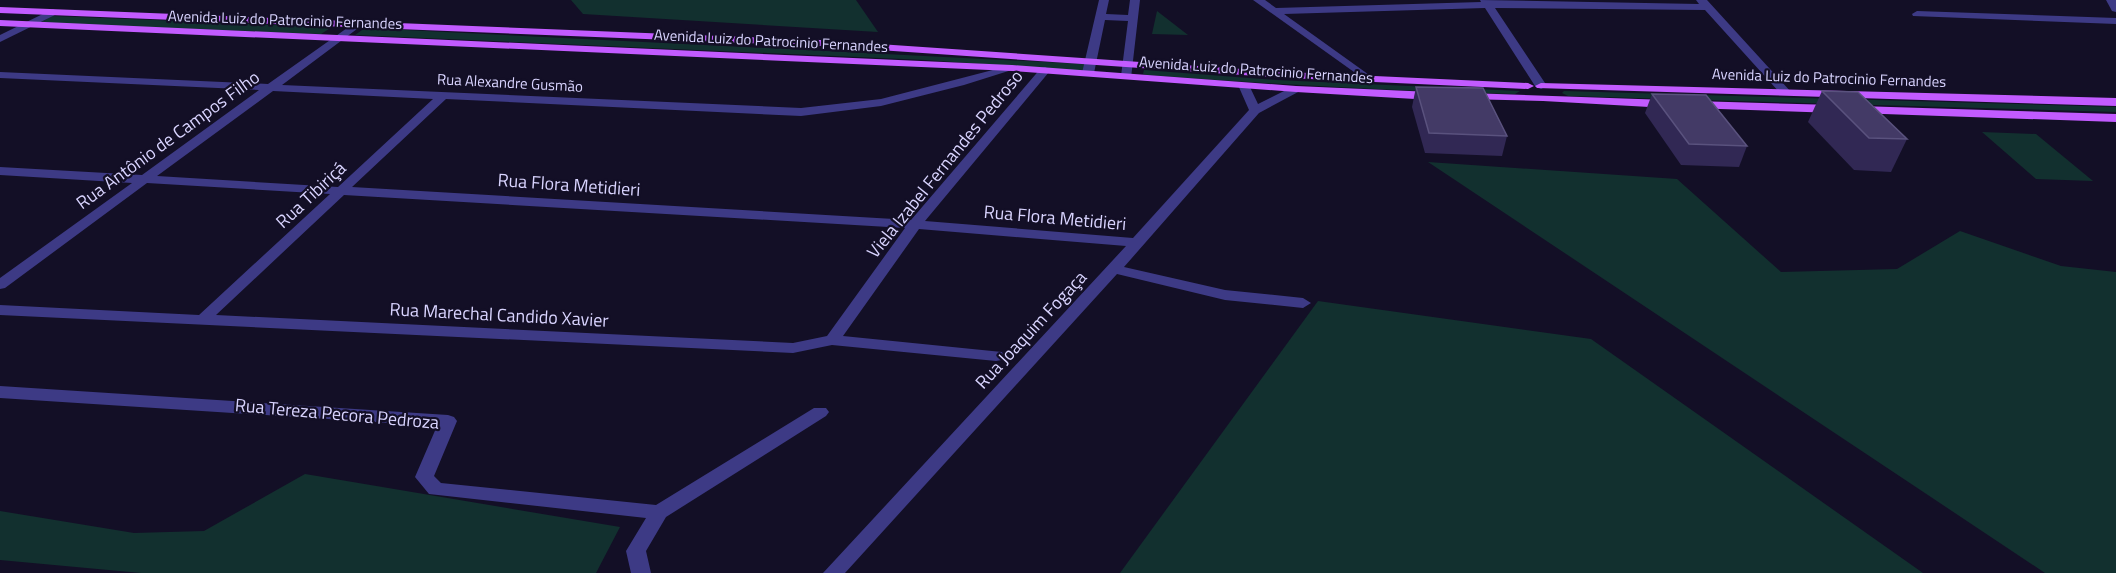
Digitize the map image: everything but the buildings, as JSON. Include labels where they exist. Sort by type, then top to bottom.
[{"type":"main road","name":"Avenida Luiz do Patrocinio Fernandes","points":[[0,10],[820,43],[1368,79],[1539,92],[1646,104],[2116,118]]},
{"type":"main road","name":"Avenida Luiz do Patrocinio Fernandes","points":[[0,23],[1012,68],[1296,89],[1454,96],[1539,92],[1785,92],[2116,102]]},
{"type":"street","points":[[1088,73],[1104,0]]},
{"type":"street","points":[[1126,76],[1135,0]]},
{"type":"street","points":[[1258,0],[1368,79]]},
{"type":"street","points":[[2111,0],[2116,9]]},
{"type":"street","points":[[1273,11],[1487,2],[1704,4],[1785,92]]},
{"type":"street","points":[[1487,2],[1539,92]]},
{"type":"street","points":[[0,39],[53,12]]},
{"type":"street","points":[[1917,14],[2116,21]]},
{"type":"street","points":[[1101,17],[1134,18]]},
{"type":"street","name":"Rua Antônio de Campos Filho","points":[[0,285],[357,24]]},
{"type":"street","name":"Rua Alexandre Gusmão","points":[[0,75],[801,112],[835,111],[880,104],[1012,68]]},
{"type":"street","name":"Viela Izabel Fernandes Pedroso","points":[[832,340],[915,224],[1045,70]]},
{"type":"street","points":[[1244,85],[1255,111]]},
{"type":"street","name":"Rua Joaquim Fogaça","points":[[833,573],[1114,269],[1255,111],[1296,89]]},
{"type":"street","name":"Rua Tibiriçá","points":[[202,320],[444,95]]},
{"type":"street","name":"Rua Flora Metidieri","points":[[0,171],[915,224],[1136,243]]},
{"type":"street","points":[[1114,269],[1225,295],[1303,303]]},
{"type":"street","name":"Rua Marechal Candido Xavier","points":[[0,310],[792,348],[832,340],[996,356]]},
{"type":"street","name":"Rua Tereza Pecora Pedroza","points":[[0,392],[448,421],[424,477],[436,489],[659,512]]},
{"type":"street","points":[[641,573],[636,552],[659,512],[820,412]]},
{"type":"green space","points":[[571,0],[856,0],[878,32],[583,14]]},
{"type":"green space","points":[[1157,11],[1188,35],[1152,34]]},
{"type":"green space","points":[[52,16],[332,27],[321,34],[40,23]]},
{"type":"green space","points":[[365,28],[1085,64],[1083,71],[925,60],[355,35]]},
{"type":"green space","points":[[1144,70],[1276,80],[1520,91],[1515,94],[1331,87],[1147,75],[1143,74]]},
{"type":"green space","points":[[1564,91],[2116,107],[2116,112],[1568,96],[1562,93]]},
{"type":"green space","points":[[1982,132],[2036,134],[2093,181],[2036,179]]},
{"type":"green space","points":[[1428,162],[1677,179],[1781,272],[1897,269],[1960,231],[2061,266],[2116,272],[2116,573],[2045,573]]},
{"type":"green space","points":[[1318,301],[1591,339],[1923,573],[1120,573]]},
{"type":"green space","points":[[305,474],[620,527],[596,573],[141,573],[0,560],[0,511],[134,533],[204,531]]}]
